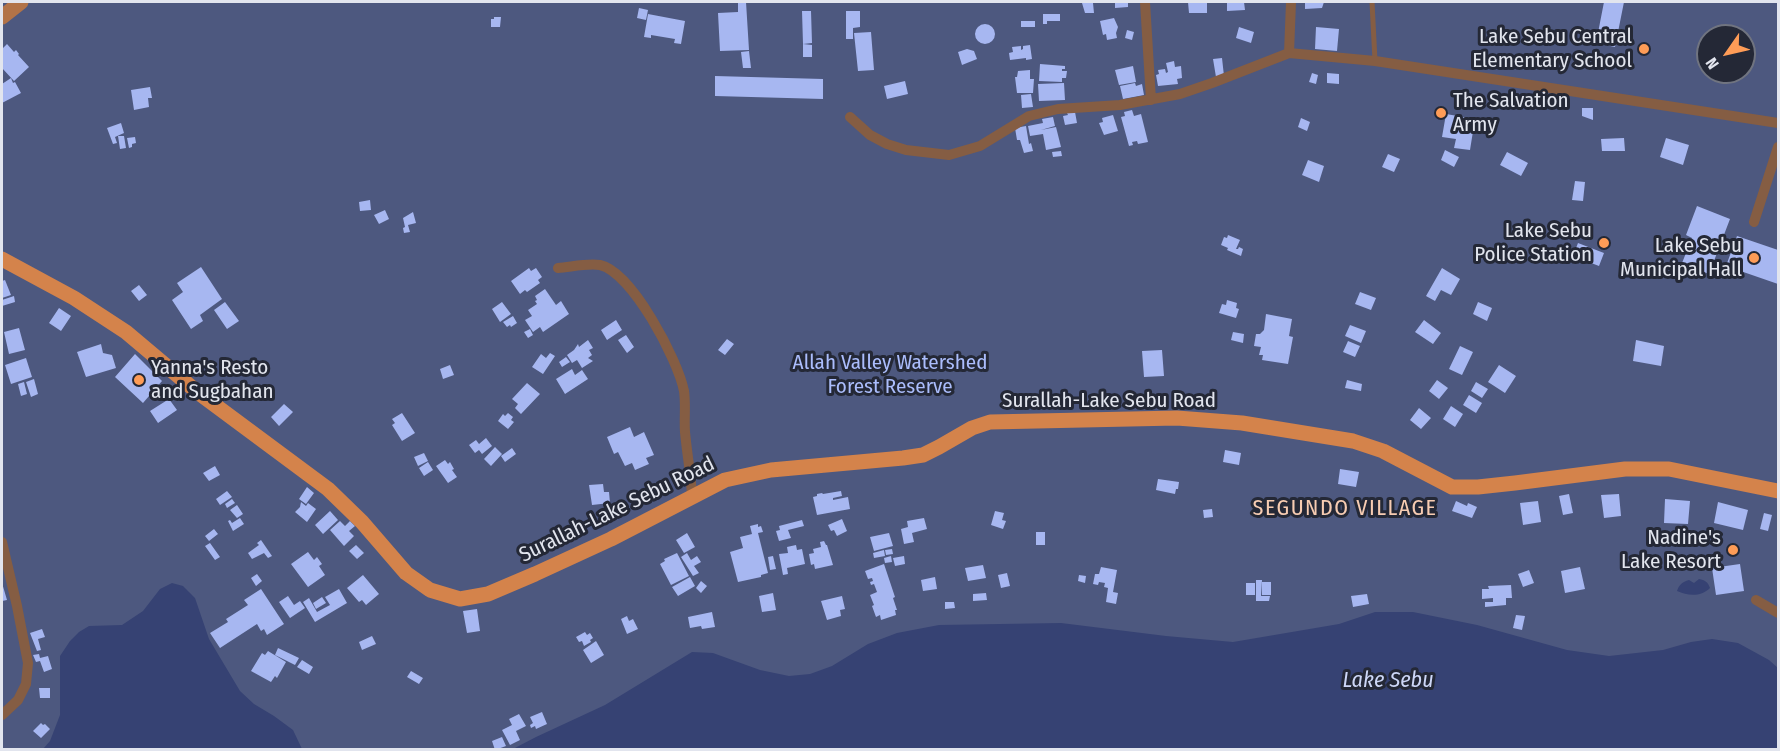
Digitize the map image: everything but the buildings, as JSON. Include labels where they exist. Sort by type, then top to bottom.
[{"type":"main road","points":[[2,17],[21,2]]},
{"type":"main road","name":"Surallah-Lake Sebu Road","points":[[2,259],[74,298],[126,332],[195,391],[328,489],[362,522],[406,573],[429,590],[460,599],[488,594],[611,539],[725,480],[771,470],[892,460],[923,455],[972,428],[990,422],[1178,418],[1242,423],[1353,441],[1383,451],[1452,487],[1506,484],[1625,468],[1668,469],[1779,491]]},
{"type":"street","points":[[1145,2],[1151,100]]},
{"type":"street","points":[[1289,53],[1290,2]]},
{"type":"street","points":[[850,117],[870,135],[887,144],[906,150],[949,155],[980,146],[1029,116],[1058,109],[1120,105],[1180,94],[1212,84],[1289,53],[1375,61],[1779,123]]},
{"type":"street","points":[[1754,222],[1779,147]]},
{"type":"street","points":[[558,268],[600,266],[614,272],[626,282],[639,299],[681,378],[685,394],[685,430],[692,496]]},
{"type":"street","points":[[2,542],[28,663],[26,684],[18,700],[2,715]]},
{"type":"street","points":[[1756,600],[1779,613]]},
{"type":"lane","points":[[1372,2],[1375,61]]},
{"type":"green space","name":"Allah Valley Watershed Forest Reserve","points":[[2,2],[1778,2],[1778,749],[2,749]]},
{"type":"water","points":[[1699,579],[1706,582],[1710,588],[1694,595],[1677,591],[1684,582],[1689,580],[1694,583]]},
{"type":"water","points":[[172,583],[183,586],[195,598],[209,639],[240,691],[254,704],[293,730],[302,749],[43,749],[50,741],[60,715],[60,656],[70,641],[89,626],[122,625],[143,611],[160,589]]},
{"type":"water","name":"Lake Sebu","points":[[1375,612],[1413,612],[1477,625],[1567,650],[1609,656],[1663,650],[1712,639],[1738,643],[1769,660],[1778,668],[1778,749],[513,749],[605,705],[692,652],[713,653],[760,670],[789,676],[810,674],[832,666],[868,644],[897,633],[939,625],[1061,623],[1233,642],[1339,624]]},
{"type":"place","name":"Lake Sebu Central Elementary School","points":[[1644,49]]},
{"type":"place","name":"The Salvation Army","points":[[1441,113]]},
{"type":"place","name":"Lake Sebu Police Station","points":[[1604,243]]},
{"type":"place","name":"Lake Sebu Municipal Hall","points":[[1754,258]]},
{"type":"place","name":"Yanna's Resto and Sugbahan","points":[[139,380]]},
{"type":"place","name":"Nadine's Lake Resort","points":[[1733,550]]},
{"type":"district","name":"SEGUNDO VILLAGE","points":[[1345,509]]}]
